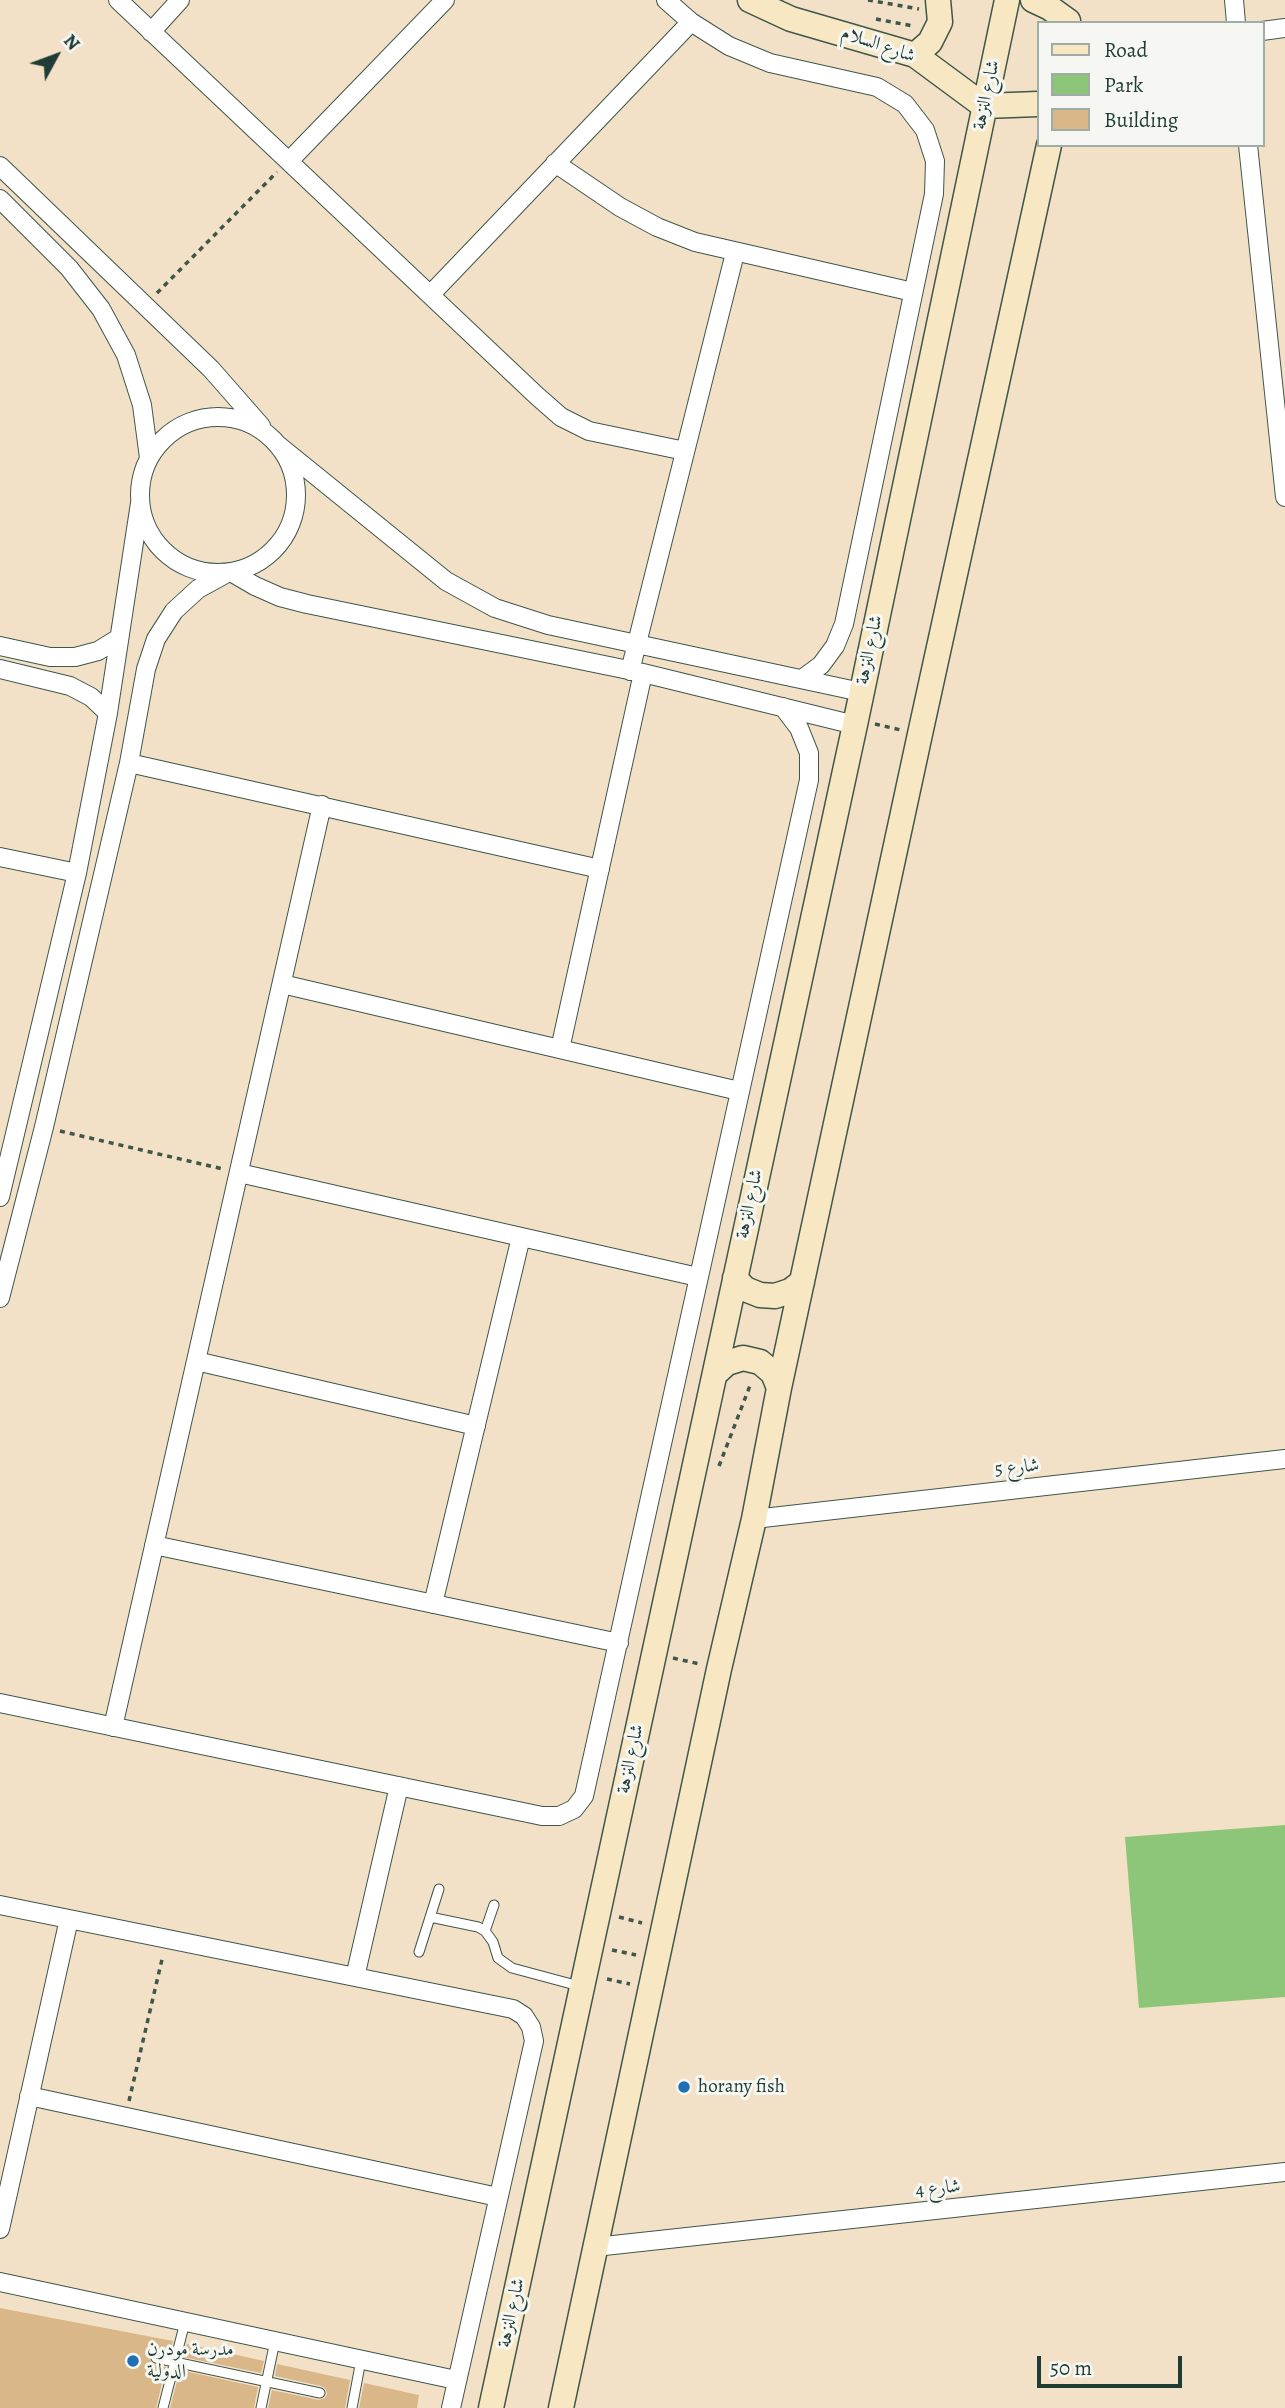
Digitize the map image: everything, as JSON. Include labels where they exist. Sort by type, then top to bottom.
[{"type":"main road","name":"شارع السلام","points":[[750,0],[791,19],[915,55],[984,106]]},
{"type":"main road","name":"شارع النزهة","points":[[491,2408],[862,692],[1007,0]]},
{"type":"main road","points":[[1032,0],[1069,15]]},
{"type":"main road","points":[[915,55],[930,42],[940,22],[933,7]]},
{"type":"main road","points":[[984,106],[1036,104]]},
{"type":"main road","points":[[769,1386],[802,1282],[1049,147]]},
{"type":"main road","points":[[734,1278],[746,1289],[760,1295],[775,1296],[790,1291],[802,1282]]},
{"type":"main road","points":[[561,2408],[719,1669],[754,1519],[769,1386],[773,1373],[760,1362],[743,1358],[727,1363],[715,1374]]},
{"type":"street","points":[[118,0],[561,417],[589,431],[685,451]]},
{"type":"street","points":[[151,32],[180,0]]},
{"type":"street","points":[[289,161],[444,0]]},
{"type":"street","points":[[666,0],[691,22],[729,46],[770,63],[877,86],[905,104],[925,130],[935,161],[934,194],[844,624],[835,646],[821,665],[802,679]]},
{"type":"street","points":[[1234,0],[1236,21]]},
{"type":"street","points":[[430,295],[691,22]]},
{"type":"street","points":[[1264,31],[1285,29]]},
{"type":"street","points":[[1248,147],[1285,496]]},
{"type":"street","points":[[555,163],[620,207],[656,227],[695,242],[913,292]]},
{"type":"street","points":[[0,166],[211,369],[273,439],[292,469],[296,496],[292,522],[278,546],[257,563],[229,573],[198,589],[174,611],[156,639],[146,669],[129,763],[44,1127],[0,1298]]},
{"type":"street","points":[[0,199],[69,268],[102,309],[126,355],[142,405],[149,457]]},
{"type":"street","points":[[560,1049],[600,869],[637,672],[637,644],[735,253]]},
{"type":"street","points":[[0,1197],[4,1163],[77,873],[108,713],[140,503],[141,479],[149,457],[165,436],[189,422],[216,416],[243,421],[273,439],[446,581],[495,608],[548,625],[862,692]]},
{"type":"street","points":[[140,503],[146,526],[160,547],[179,563],[202,572],[229,573],[280,597],[637,672],[855,722]]},
{"type":"street","points":[[0,646],[50,657],[75,657],[98,651],[119,639]]},
{"type":"street","points":[[0,669],[71,686],[91,697],[108,713]]},
{"type":"street","points":[[0,1703],[542,1816],[559,1816],[574,1809],[584,1796],[809,780],[809,753],[799,728],[783,707]]},
{"type":"street","points":[[129,763],[600,869]]},
{"type":"street","points":[[113,1727],[322,806]]},
{"type":"street","points":[[0,857],[77,873]]},
{"type":"street","points":[[282,984],[739,1091]]},
{"type":"street","points":[[239,1173],[698,1278]]},
{"type":"street","points":[[433,1604],[521,1237]]},
{"type":"street","points":[[196,1361],[476,1426]]},
{"type":"street","name":"شارع 5","points":[[754,1519],[1285,1459]]},
{"type":"street","points":[[154,1545],[618,1643]]},
{"type":"street","points":[[355,1978],[399,1786]]},
{"type":"street","points":[[0,1905],[513,2009],[524,2016],[531,2027],[534,2041],[451,2408]]},
{"type":"street","points":[[0,2229],[69,1919]]},
{"type":"street","points":[[29,2096],[498,2197]]},
{"type":"street","name":"شارع 4","points":[[595,2247],[1285,2172]]},
{"type":"street","points":[[0,2281],[456,2380]]},
{"type":"lane","points":[[419,1952],[439,1889]]},
{"type":"lane","points":[[485,1931],[494,1905]]},
{"type":"lane","points":[[430,1917],[478,1927],[485,1931],[494,1942],[499,1958],[512,1969],[581,1986]]},
{"type":"lane","points":[[163,2408],[185,2322]]},
{"type":"lane","points":[[261,2408],[275,2341]]},
{"type":"lane","points":[[156,2358],[320,2393]]},
{"type":"lane","points":[[352,2408],[360,2360]]},
{"type":"path","points":[[868,0],[921,9],[933,7]]},
{"type":"path","points":[[865,17],[916,26]]},
{"type":"path","points":[[144,306],[289,161]]},
{"type":"path","points":[[855,722],[920,734]]},
{"type":"path","points":[[44,1127],[239,1173]]},
{"type":"path","points":[[716,1474],[749,1383],[754,1381],[769,1386]]},
{"type":"path","points":[[653,1653],[719,1669]]},
{"type":"path","points":[[615,1928],[617,1917],[643,1923],[640,1934]]},
{"type":"path","points":[[125,2117],[167,1939]]},
{"type":"path","points":[[608,1959],[612,1939]]},
{"type":"path","points":[[634,1965],[638,1944]]},
{"type":"path","points":[[610,1949],[636,1955]]},
{"type":"path","points":[[606,1968],[604,1978],[629,1984],[632,1974]]},
{"type":"green space","points":[[1285,1825],[1285,1997],[1139,2008],[1125,1837]]},
{"type":"building","points":[[0,2308],[173,2341],[170,2354],[155,2351],[149,2356],[152,2364],[166,2367],[156,2408],[0,2408]]},
{"type":"building","points":[[187,2344],[264,2361],[261,2373],[183,2357]]},
{"type":"building","points":[[277,2364],[350,2380],[345,2408],[268,2408],[272,2390],[319,2400],[327,2394],[321,2386],[275,2376]]},
{"type":"building","points":[[180,2370],[258,2387],[254,2408],[170,2408]]},
{"type":"building","points":[[364,2383],[419,2395],[417,2408],[359,2408]]},
{"type":"place","name":"horany fish","points":[[684,2087]]},
{"type":"place","name":"مدرسة مودرن الدولية","points":[[133,2361]]}]
